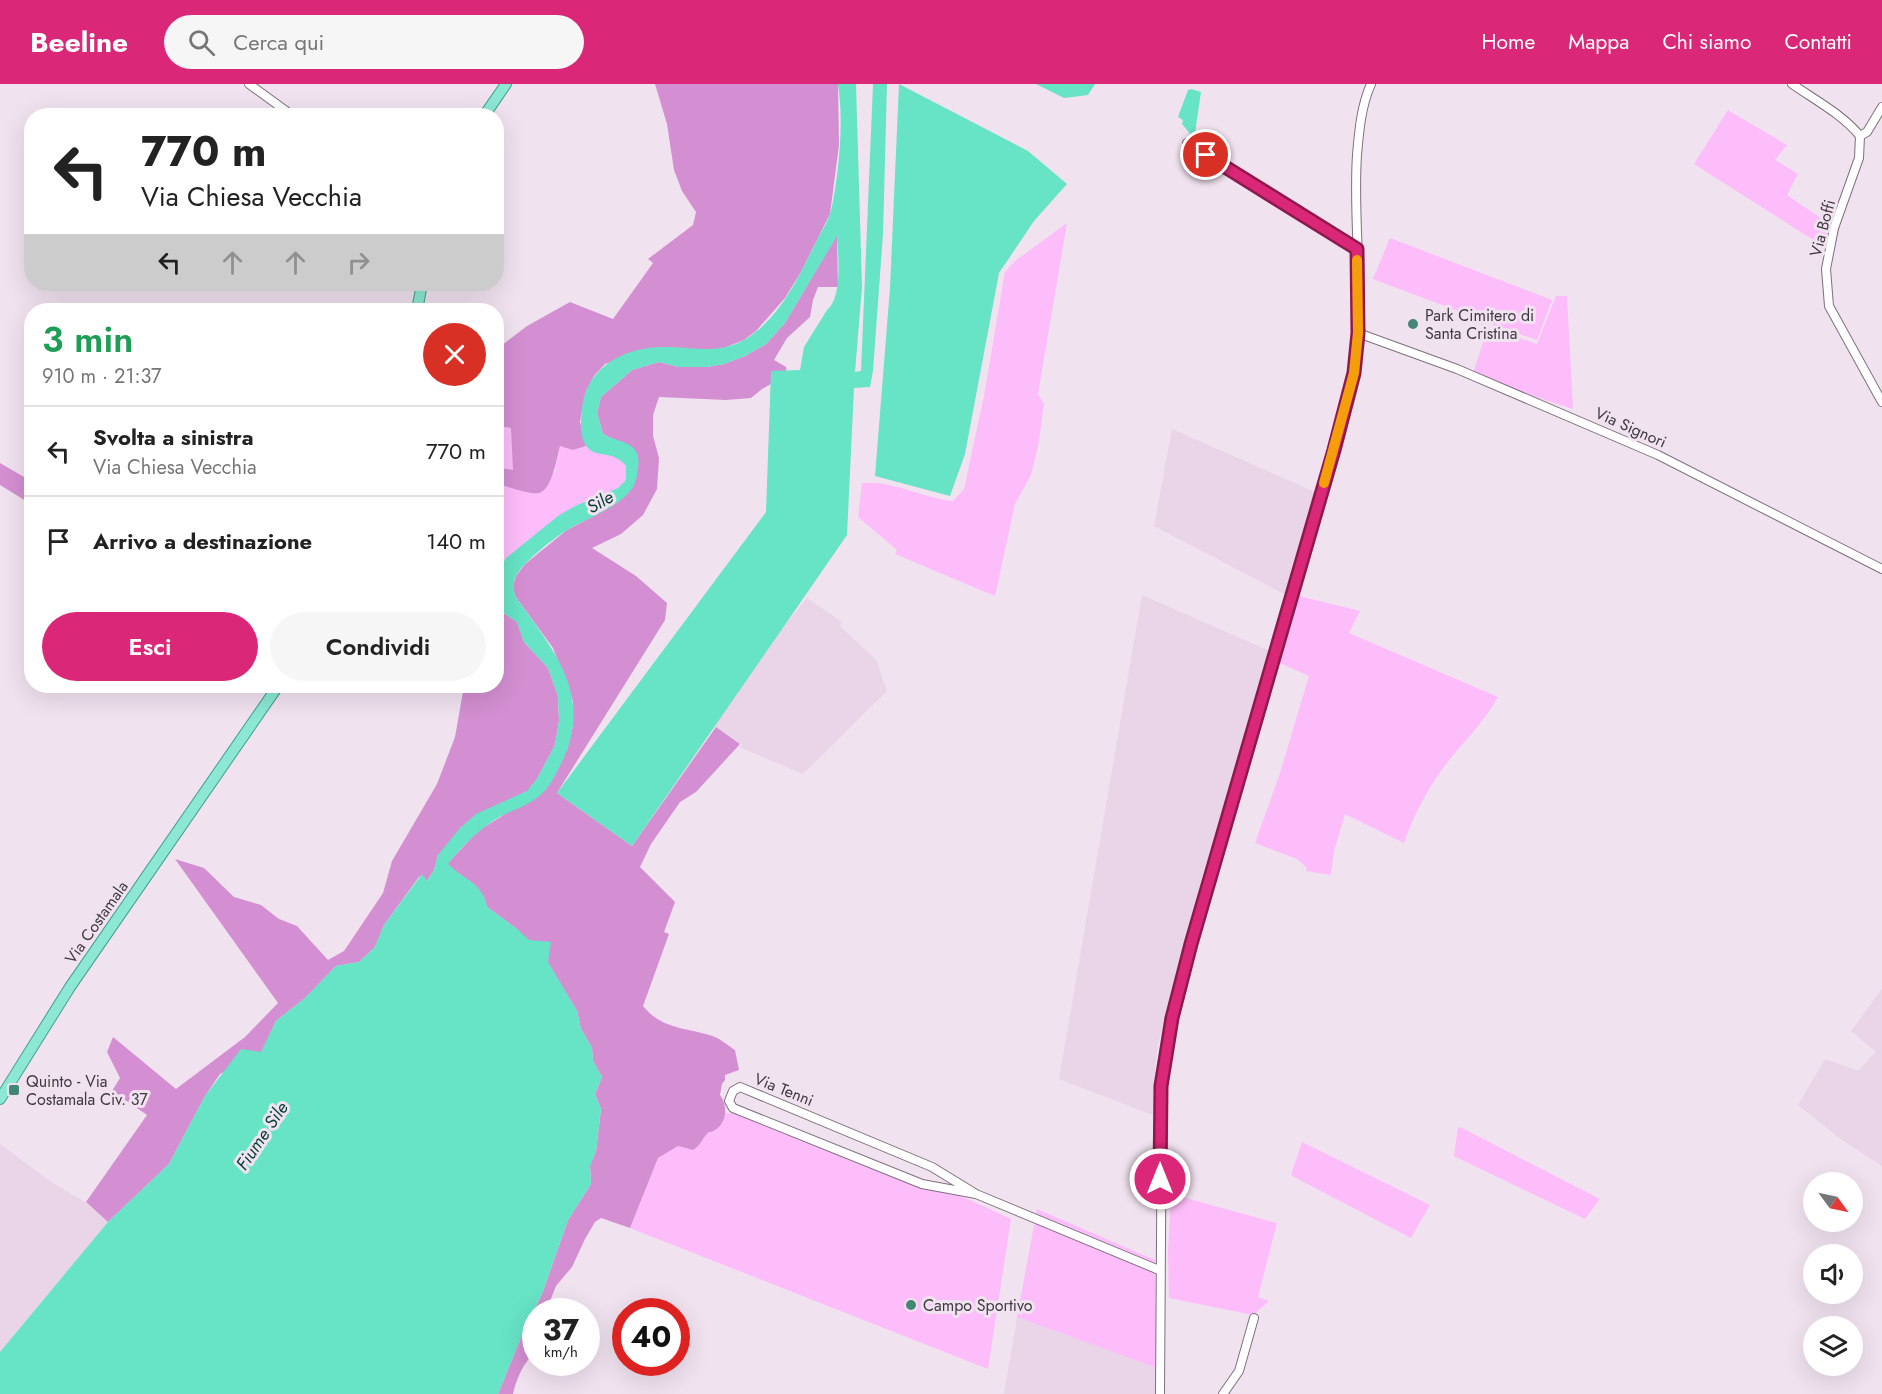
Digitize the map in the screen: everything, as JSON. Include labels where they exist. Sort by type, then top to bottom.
[{"type":"main road","points":[[490,108],[506,84]]},
{"type":"main road","name":"Via Costamala","points":[[0,1099],[70,987],[273,693]]},
{"type":"street","points":[[249,84],[283,108]]},
{"type":"street","points":[[1160,1394],[1161,1086],[1172,1018],[1191,944],[1334,450],[1354,373],[1358,333],[1355,186],[1365,96],[1371,84]]},
{"type":"street","points":[[1792,84],[1838,115],[1860,136],[1867,132],[1882,107]]},
{"type":"street","name":"Via Boffi","points":[[1860,136],[1859,158],[1834,228],[1826,269],[1829,306],[1882,402]]},
{"type":"street","points":[[1187,143],[1357,249]]},
{"type":"street","name":"Via Signori","points":[[1358,333],[1457,369],[1658,455],[1882,569]]},
{"type":"street","name":"Via Tenni","points":[[976,1194],[922,1184],[733,1108],[729,1101],[733,1091],[740,1087],[932,1167],[976,1194],[1159,1270]]},
{"type":"street","points":[[937,1187],[943,1174]]},
{"type":"street","points":[[1223,1394],[1239,1371],[1254,1318]]},
{"type":"shaded area","points":[[655,84],[838,84],[839,145],[830,214],[801,272],[785,298],[756,331],[744,340],[724,348],[707,351],[659,347],[605,364],[594,376],[586,391],[580,422],[586,446],[573,450],[560,446],[551,480],[544,491],[524,492],[504,486],[504,468],[513,470],[511,428],[504,427],[504,344],[527,326],[570,302],[613,319],[653,263],[648,259],[693,225],[696,212],[682,191],[674,170],[667,124]]},
{"type":"shaded area","points":[[1728,110],[1787,145],[1775,160],[1798,174],[1787,195],[1828,223],[1840,228],[1834,251],[1694,164]]},
{"type":"shaded area","points":[[1067,223],[1038,394],[1044,404],[1038,447],[1031,475],[1015,504],[995,596],[895,554],[897,550],[858,517],[862,483],[885,484],[953,501],[964,489],[984,396],[1005,272],[1015,261]]},
{"type":"shaded area","points":[[837,235],[838,287],[818,287],[810,317],[787,338],[774,360],[786,367],[787,375],[751,398],[726,400],[659,397],[653,415],[653,436],[659,458],[657,489],[643,515],[621,534],[592,548],[636,576],[667,603],[665,620],[557,793],[632,846],[716,727],[740,744],[696,792],[680,802],[651,844],[640,867],[675,902],[664,932],[669,934],[643,1006],[659,1020],[668,1024],[723,1041],[735,1050],[739,1070],[725,1075],[720,1095],[723,1099],[725,1114],[719,1127],[709,1132],[693,1150],[678,1146],[658,1158],[630,1228],[601,1218],[595,1222],[572,1267],[556,1286],[551,1298],[540,1298],[568,1220],[591,1184],[590,1165],[596,1151],[601,1109],[595,1094],[602,1077],[593,1061],[592,1048],[581,1029],[577,1011],[547,962],[517,929],[487,907],[481,892],[472,882],[447,864],[478,831],[502,816],[567,750],[573,726],[573,701],[553,648],[515,596],[513,586],[516,576],[525,564],[567,530],[619,501],[635,450],[603,434],[597,413],[601,397],[632,370],[659,362],[679,367],[707,367],[724,364],[745,356],[766,344],[785,323]]},
{"type":"shaded area","points":[[1390,238],[1552,300],[1537,340],[1485,322],[1483,325],[1477,322],[1476,325],[1468,319],[1469,315],[1373,279]]},
{"type":"shaded area","points":[[1556,296],[1567,296],[1573,409],[1472,376],[1488,327],[1537,344]]},
{"type":"shaded area","points":[[504,427],[511,428],[514,470],[504,468]]},
{"type":"shaded area","points":[[1172,429],[1315,492],[1286,595],[1154,526]]},
{"type":"shaded area","points":[[560,446],[573,450],[586,446],[619,457],[626,466],[626,480],[618,488],[575,506],[504,562],[504,486],[538,493],[555,471]]},
{"type":"shaded area","points":[[0,463],[24,477],[24,500],[0,485]]},
{"type":"shaded area","points":[[1142,595],[1270,651],[1223,816],[1203,873],[1158,1044],[1155,1070],[1158,1117],[1059,1079]]},
{"type":"shaded area","points":[[1299,596],[1360,611],[1349,633],[1498,697],[1486,716],[1437,776],[1416,814],[1404,843],[1345,814],[1334,851],[1331,875],[1306,871],[1307,868],[1297,859],[1255,843],[1280,773],[1309,676],[1280,663]]},
{"type":"shaded area","points":[[807,598],[842,622],[840,626],[876,660],[887,691],[803,774],[739,747],[743,745],[706,720]]},
{"type":"shaded area","points":[[504,613],[517,622],[524,642],[548,668],[558,696],[559,721],[555,745],[537,779],[527,791],[503,803],[438,855],[434,870],[427,881],[422,875],[419,877],[384,925],[375,947],[359,962],[336,966],[304,999],[276,1021],[261,1053],[220,1074],[205,1096],[169,1164],[108,1222],[86,1202],[147,1115],[112,1091],[120,1078],[107,1052],[113,1037],[176,1089],[245,1037],[278,1003],[175,859],[204,868],[234,897],[261,905],[279,919],[297,926],[328,960],[344,951],[383,893],[392,861],[437,784],[455,737],[463,693],[504,693]]},
{"type":"shaded area","points":[[1882,989],[1882,1166],[1842,1140],[1798,1105],[1825,1059],[1858,1071],[1876,1052],[1851,1031]]},
{"type":"shaded area","name":"Campo Sportivo","points":[[725,1113],[738,1114],[806,1141],[948,1190],[1011,1219],[988,1369],[630,1228],[658,1158],[678,1146],[693,1150],[720,1124]]},
{"type":"shaded area","points":[[1458,1127],[1600,1199],[1585,1219],[1454,1156]]},
{"type":"shaded area","points":[[1302,1142],[1430,1205],[1411,1238],[1292,1176]]},
{"type":"shaded area","points":[[0,1144],[50,1181],[86,1203],[108,1222],[0,1352]]},
{"type":"shaded area","points":[[1171,1194],[1277,1223],[1258,1297],[1269,1301],[1253,1315],[1169,1298],[1168,1252]]},
{"type":"shaded area","points":[[1037,1209],[1155,1260],[1157,1368],[1017,1317]]},
{"type":"shaded area","points":[[1017,1317],[1157,1368],[1157,1394],[1004,1394]]},
{"type":"shaded area","points":[[522,1335],[522,1369],[513,1394],[498,1394]]},
{"type":"water","points":[[838,84],[856,84],[862,287],[855,372],[861,371],[873,84],[887,84],[883,234],[873,371],[870,387],[854,388],[847,535],[632,846],[557,793],[766,512],[771,371],[800,370],[804,347],[835,296],[838,275],[837,236],[785,323],[766,344],[745,356],[724,364],[707,367],[679,367],[659,362],[632,370],[601,397],[597,413],[603,434],[629,445],[637,454],[637,477],[634,485],[618,502],[547,544],[524,565],[514,580],[515,596],[543,635],[565,674],[574,716],[570,739],[561,764],[542,794],[486,826],[448,864],[477,887],[487,907],[529,940],[551,942],[548,962],[577,1011],[581,1029],[592,1048],[593,1061],[602,1077],[595,1094],[601,1109],[596,1151],[590,1166],[591,1184],[568,1220],[540,1298],[522,1298],[522,1335],[498,1394],[0,1394],[0,1352],[108,1222],[169,1164],[205,1096],[241,1049],[261,1052],[276,1021],[304,999],[336,966],[359,962],[375,947],[384,925],[422,874],[427,881],[434,870],[438,855],[460,828],[476,814],[527,791],[537,779],[555,745],[559,721],[558,696],[548,668],[524,642],[517,622],[504,613],[504,562],[558,516],[575,506],[618,488],[626,480],[626,466],[621,461],[595,453],[584,443],[581,428],[582,408],[585,394],[599,371],[609,362],[621,356],[647,348],[714,349],[735,344],[758,330],[779,308],[804,267],[831,211],[840,148],[841,115]]},
{"type":"water","points":[[899,84],[1028,151],[1067,184],[1034,221],[999,273],[965,454],[950,496],[875,476],[890,288]]},
{"type":"water","points":[[1036,84],[1095,84],[1088,95],[1064,98]]},
{"type":"water","points":[[1188,90],[1201,92],[1195,133],[1191,135],[1182,124],[1183,120],[1178,117]]},
{"type":"slow traffic","points":[[1324,483],[1354,373],[1358,333],[1357,260]]},
{"type":"place","name":"Park Cimitero di Santa Cristina","points":[[1413,324]]},
{"type":"place","name":"Quinto - Via Costamala Civ. 37","points":[[14,1090]]},
{"type":"place","name":"Campo Sportivo","points":[[911,1305]]},
{"type":"route","points":[[1160,1179],[1161,1086],[1172,1018],[1191,944],[1334,450],[1354,373],[1358,333],[1357,249],[1206,155]]},
{"type":"water label","name":"Sile","points":[[600,502]]},
{"type":"water label","name":"Fiume Sile","points":[[262,1136]]}]
